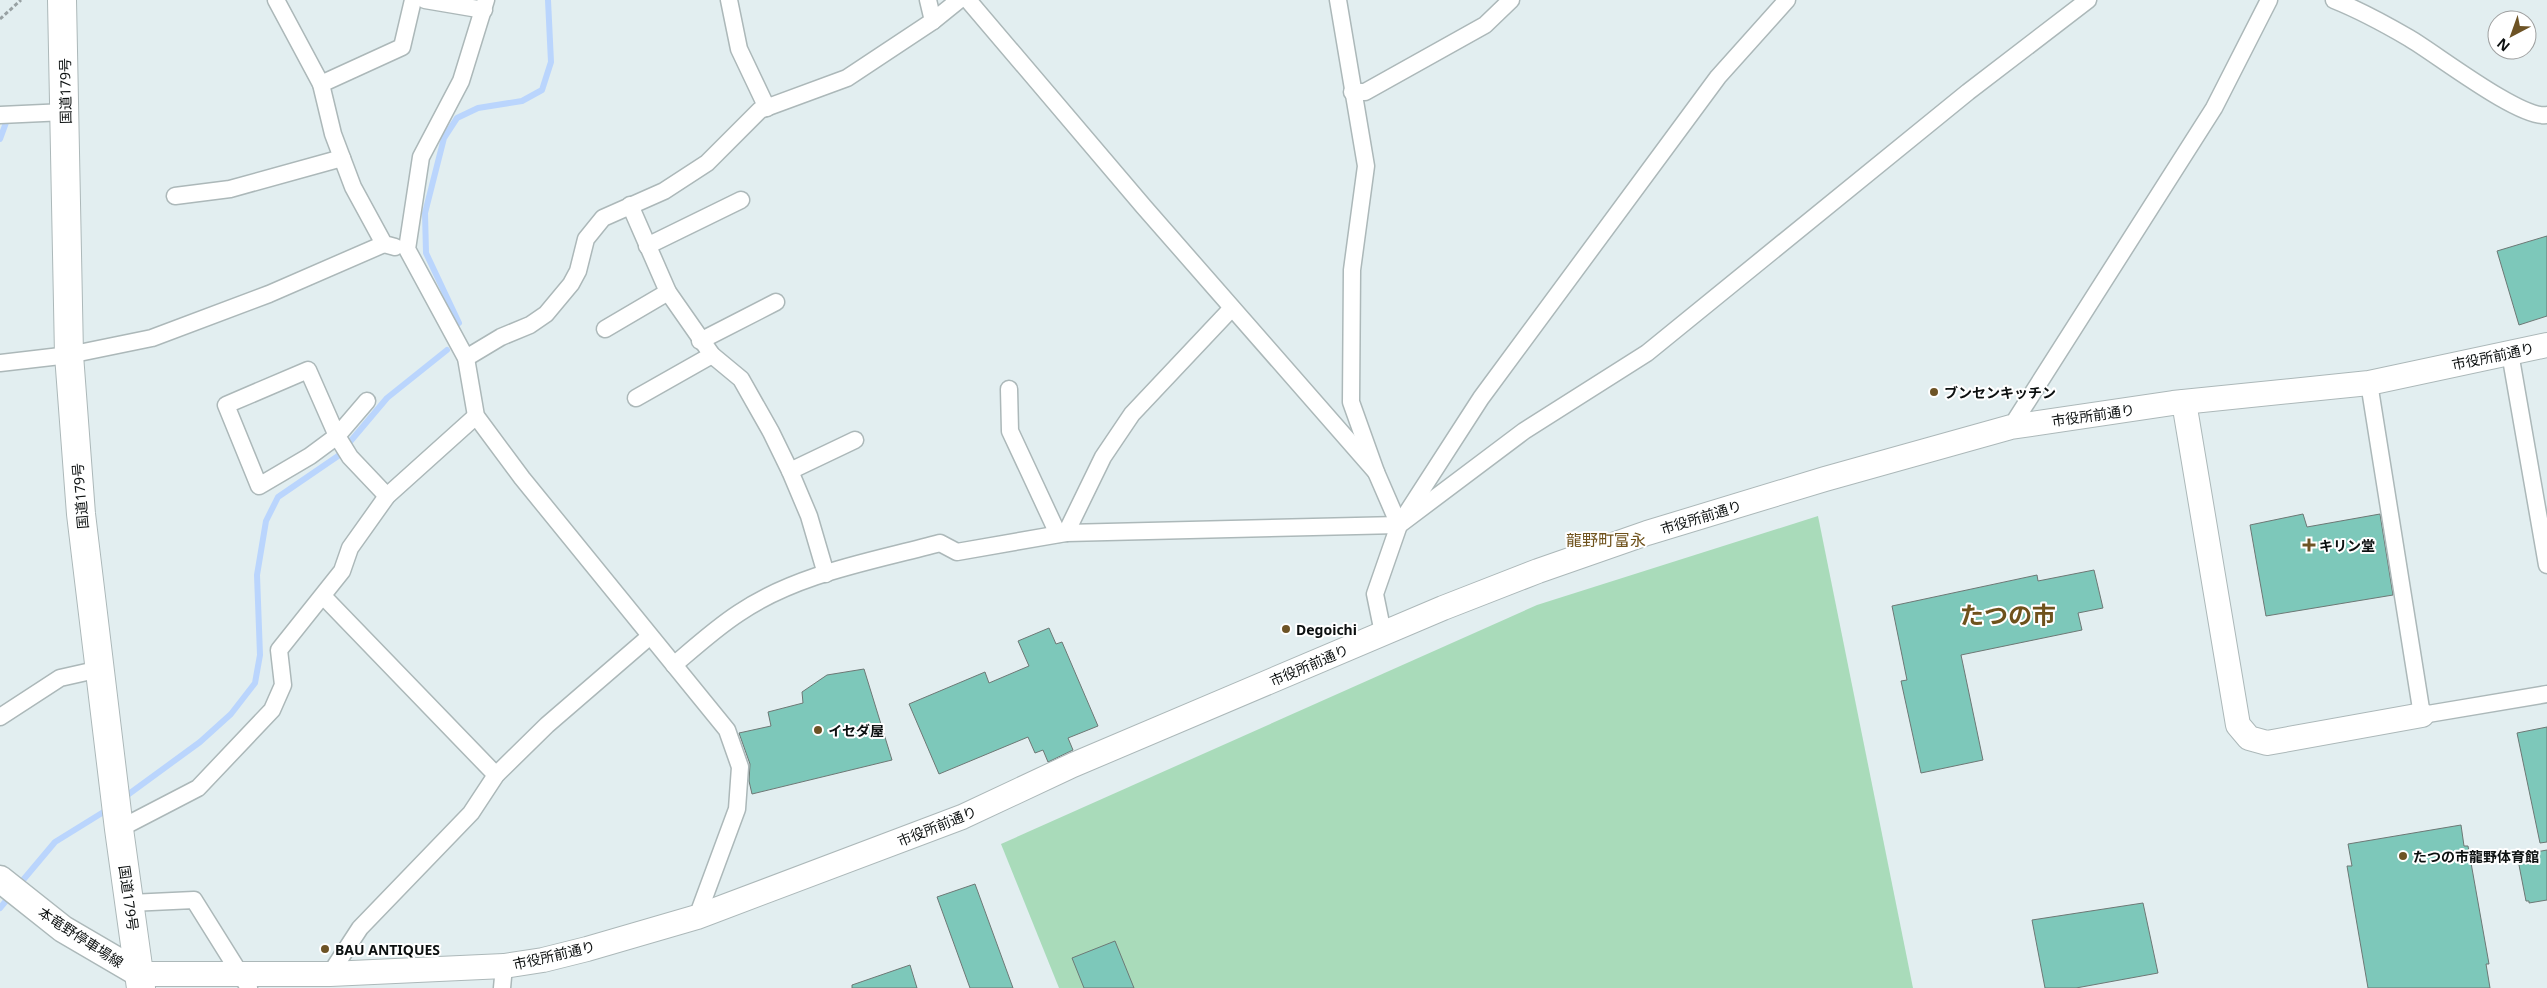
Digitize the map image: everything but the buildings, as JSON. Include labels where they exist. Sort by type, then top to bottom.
[{"type":"highway","name":"国道179号","points":[[62,0],[69,355],[81,514],[119,828],[140,981]]},
{"type":"main road","name":"本竜野停車場線","points":[[2,880],[62,929],[140,981]]},
{"type":"street","points":[[276,0],[321,84],[333,134],[353,187],[384,244]]},
{"type":"street","points":[[321,84],[402,47],[413,0]]},
{"type":"street","points":[[425,0],[485,5],[461,81],[421,157],[407,250],[466,358],[476,416],[522,478],[726,730],[740,767],[737,809],[697,917]]},
{"type":"street","points":[[729,0],[739,49],[767,108]]},
{"type":"street","points":[[928,0],[933,21]]},
{"type":"street","points":[[466,358],[501,337],[530,325],[546,314],[571,284],[578,271],[586,239],[603,218],[664,191],[707,163],[760,110],[847,78],[933,21],[959,0]]},
{"type":"street","points":[[968,0],[1232,308],[1376,472]]},
{"type":"street","points":[[1338,0],[1366,166],[1352,270],[1352,402],[1376,472],[1399,525]]},
{"type":"street","points":[[1352,92],[1365,92],[1460,40],[1485,25],[1511,0]]},
{"type":"street","points":[[1383,633],[1375,594],[1399,525],[1481,398],[1718,77],[1787,0]]},
{"type":"street","points":[[674,665],[740,612],[777,593],[826,574],[940,543],[957,552],[1062,533],[1399,525],[1524,431],[1647,353],[1968,92],[2088,0]]},
{"type":"street","points":[[2011,427],[2214,108],[2269,0]]},
{"type":"street","points":[[2334,0],[2410,38],[2518,107],[2547,116]]},
{"type":"street","points":[[0,115],[65,112]]},
{"type":"street","points":[[175,196],[230,189],[342,158]]},
{"type":"street","points":[[648,246],[741,200]]},
{"type":"street","points":[[630,205],[668,292],[700,341],[712,355],[741,379],[790,471],[809,516],[826,574]]},
{"type":"street","points":[[0,363],[69,355],[152,338],[270,294],[384,244],[407,250]]},
{"type":"street","points":[[605,329],[668,292]]},
{"type":"street","points":[[700,341],[776,302]]},
{"type":"street","points":[[1062,533],[1103,457],[1132,414],[1161,381],[1232,308]]},
{"type":"street","name":"市役所前通り","points":[[140,981],[245,981],[330,974],[503,977],[578,951],[697,917],[962,817],[1073,766],[1383,633],[1538,571],[1647,533],[1825,479],[2011,427],[2184,402],[2369,383],[2547,345]]},
{"type":"street","points":[[2510,353],[2547,565]]},
{"type":"street","points":[[636,398],[712,355]]},
{"type":"street","points":[[367,401],[337,436],[310,456],[259,486],[226,405],[308,370],[337,436],[350,457],[387,496]]},
{"type":"street","points":[[2369,383],[2422,715]]},
{"type":"street","points":[[1009,389],[1010,431],[1062,533]]},
{"type":"street","points":[[2184,402],[2238,725],[2249,738],[2268,743],[2547,694]]},
{"type":"street","points":[[119,828],[198,788],[272,710],[283,685],[279,650],[342,571],[350,548],[387,496],[476,416]]},
{"type":"street","points":[[790,471],[855,440]]},
{"type":"street","points":[[323,596],[496,775]]},
{"type":"street","points":[[330,974],[360,928],[471,813],[496,775],[548,725],[650,637]]},
{"type":"street","points":[[0,717],[60,678],[100,668]]},
{"type":"street","points":[[130,903],[194,900],[245,981]]},
{"type":"path","points":[[0,19],[21,0]]},
{"type":"green space","points":[[1818,516],[1913,988],[1059,988],[1001,844],[1537,605]]},
{"type":"waterway","points":[[459,323],[426,253],[425,213],[444,138],[457,118],[478,108],[522,101],[542,90],[551,62],[548,0]]},
{"type":"waterway","points":[[0,139],[7,120]]},
{"type":"waterway","points":[[122,799],[200,742],[231,714],[255,683],[260,655],[257,575],[266,521],[278,497],[338,456],[387,398],[447,350]]},
{"type":"waterway","points":[[18,886],[55,842],[110,808]]},
{"type":"waterway","points":[[0,908],[10,896]]},
{"type":"place","name":"ブンセンキッチン","points":[[1934,392]]},
{"type":"place","name":"キリン堂","points":[[2309,545]]},
{"type":"place","name":"Degoichi","points":[[1286,629]]},
{"type":"place","name":"イセダ屋","points":[[818,730]]},
{"type":"place","name":"たつの市龍野体育館","points":[[2403,856]]},
{"type":"place","name":"BAU ANTIQUES","points":[[325,949]]},
{"type":"district","name":"龍野町富永","points":[[1606,540]]},
{"type":"district","name":"たつの市","points":[[2008,614]]}]
